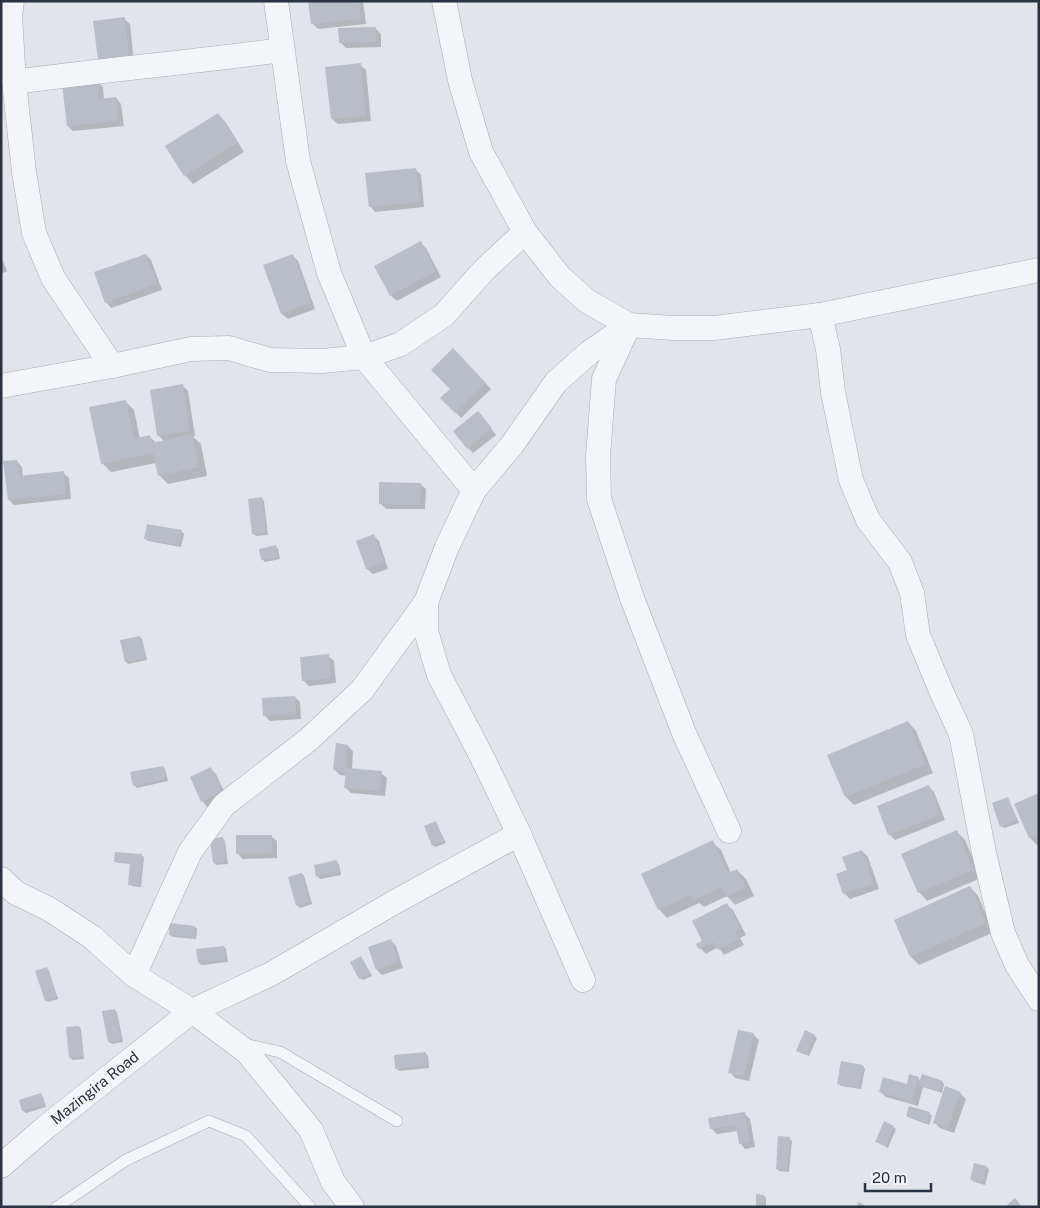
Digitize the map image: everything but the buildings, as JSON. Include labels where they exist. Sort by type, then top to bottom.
[{"type":"street","points":[[12,1],[10,16],[14,82],[24,172],[34,234],[53,278],[112,366]]},
{"type":"street","points":[[276,1],[298,161],[329,273],[364,357],[474,490]]},
{"type":"street","points":[[444,1],[460,80],[481,152],[525,232],[560,278],[587,301],[629,325],[714,328],[820,315],[1039,270]]},
{"type":"street","points":[[14,82],[282,50]]},
{"type":"street","points":[[1,386],[112,366],[191,349],[229,348],[270,360],[322,361],[364,357],[401,344],[444,315],[484,270],[525,232]]},
{"type":"street","points":[[820,315],[828,349],[833,392],[851,480],[868,520],[900,562],[912,593],[918,635],[961,734],[984,853],[1003,933],[1017,965],[1039,999]]},
{"type":"street","points":[[134,975],[190,852],[224,805],[308,740],[362,690],[426,602],[447,547],[474,490],[512,445],[556,382],[590,352],[629,325]]},
{"type":"street","points":[[629,325],[604,379],[598,456],[599,499],[632,598],[684,733],[729,831]]},
{"type":"street","points":[[426,602],[426,631],[439,675],[482,757],[519,834],[583,980]]},
{"type":"street","name":"Mazingira Road","points":[[1,1166],[46,1127],[192,1011],[272,974],[393,903],[519,834]]},
{"type":"street","points":[[1,879],[16,893],[49,910],[92,937],[134,975],[192,1011],[247,1052],[311,1130],[332,1182],[352,1207]]},
{"type":"lane","points":[[233,1042],[280,1052],[397,1121]]},
{"type":"lane","points":[[57,1207],[126,1160],[209,1121],[246,1136],[310,1207]]}]
